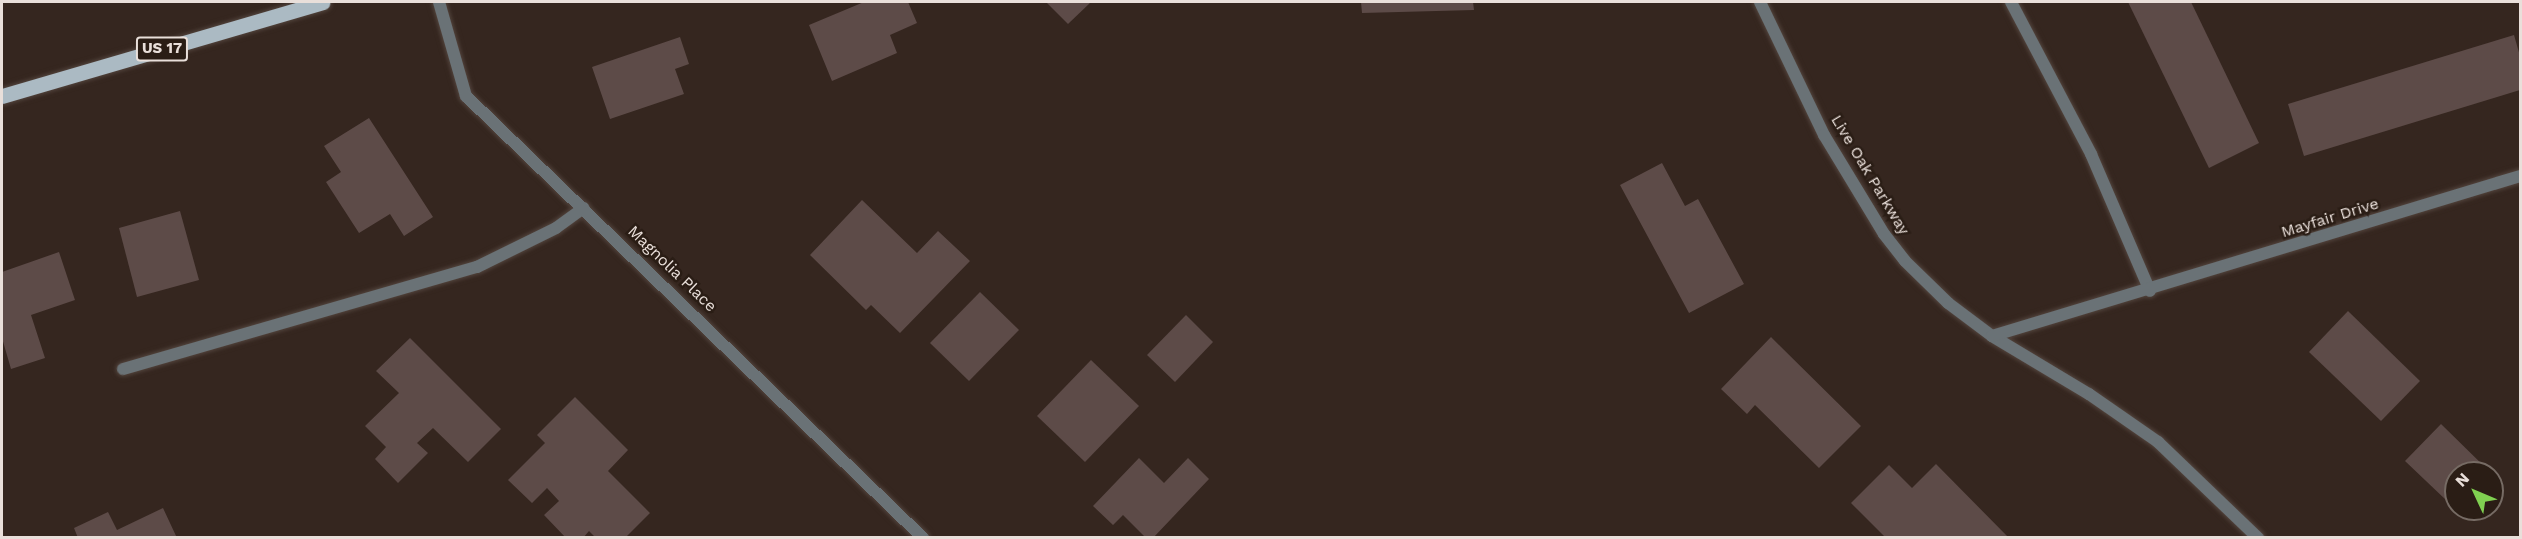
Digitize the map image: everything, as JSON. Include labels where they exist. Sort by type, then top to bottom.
[{"type":"main road","name":"US 17","points":[[2,96],[323,2]]},
{"type":"street","name":"Magnolia Place","points":[[439,2],[466,96],[585,208],[923,537]]},
{"type":"street","name":"Live Oak Parkway","points":[[1760,2],[1824,135],[1884,234],[1948,303],[1992,336],[2089,394],[2158,442],[2258,537]]},
{"type":"street","points":[[2011,2],[2091,154],[2150,291]]},
{"type":"street","name":"Mayfair Drive","points":[[1992,336],[2150,291],[2520,176]]},
{"type":"street","points":[[123,369],[477,267],[556,228],[585,208]]},
{"type":"building","points":[[864,2],[908,2],[917,23],[890,35],[897,53],[832,81],[809,25]]},
{"type":"building","points":[[1046,2],[1091,2],[1068,24]]},
{"type":"building","points":[[1361,2],[1473,2],[1474,10],[1362,13]]},
{"type":"building","points":[[2128,2],[2191,2],[2259,143],[2209,168]]},
{"type":"building","points":[[2514,35],[2520,56],[2520,90],[2304,156],[2288,104]]},
{"type":"building","points":[[680,37],[689,64],[675,69],[684,94],[610,119],[592,67]]},
{"type":"building","points":[[369,118],[433,217],[404,236],[390,214],[359,233],[326,182],[341,172],[324,146]]},
{"type":"building","points":[[1662,163],[1685,206],[1698,199],[1744,284],[1689,313],[1620,185]]},
{"type":"building","points":[[862,200],[917,253],[938,231],[970,261],[900,333],[871,305],[866,310],[810,255]]},
{"type":"building","points":[[180,211],[199,280],[137,297],[119,228]]},
{"type":"building","points":[[59,252],[75,300],[31,315],[45,358],[11,369],[2,338],[2,272]]},
{"type":"building","points":[[980,292],[1019,330],[969,381],[930,343]]},
{"type":"building","points":[[2348,311],[2420,381],[2381,421],[2309,352]]},
{"type":"building","points":[[1186,315],[1213,342],[1175,382],[1147,355]]},
{"type":"building","points":[[1771,337],[1861,426],[1819,468],[1755,405],[1747,414],[1721,389]]},
{"type":"building","points":[[410,338],[501,429],[468,462],[433,428],[417,443],[428,453],[398,483],[375,459],[386,447],[365,426],[399,393],[376,371]]},
{"type":"building","points":[[1091,360],[1139,406],[1085,462],[1037,416]]},
{"type":"building","points":[[575,397],[628,450],[608,471],[650,513],[625,538],[596,538],[589,531],[583,538],[566,538],[544,515],[559,501],[547,488],[532,503],[508,480],[545,443],[537,435]]},
{"type":"building","points":[[2441,424],[2479,461],[2444,461],[2444,498],[2405,461]]},
{"type":"building","points":[[1139,458],[1164,483],[1188,458],[1209,479],[1153,538],[1146,538],[1123,515],[1113,525],[1093,506]]},
{"type":"building","points":[[1936,464],[2009,538],[1886,538],[1851,503],[1889,465],[1912,488]]},
{"type":"building","points":[[163,508],[177,538],[78,538],[74,528],[108,512],[117,530]]}]
